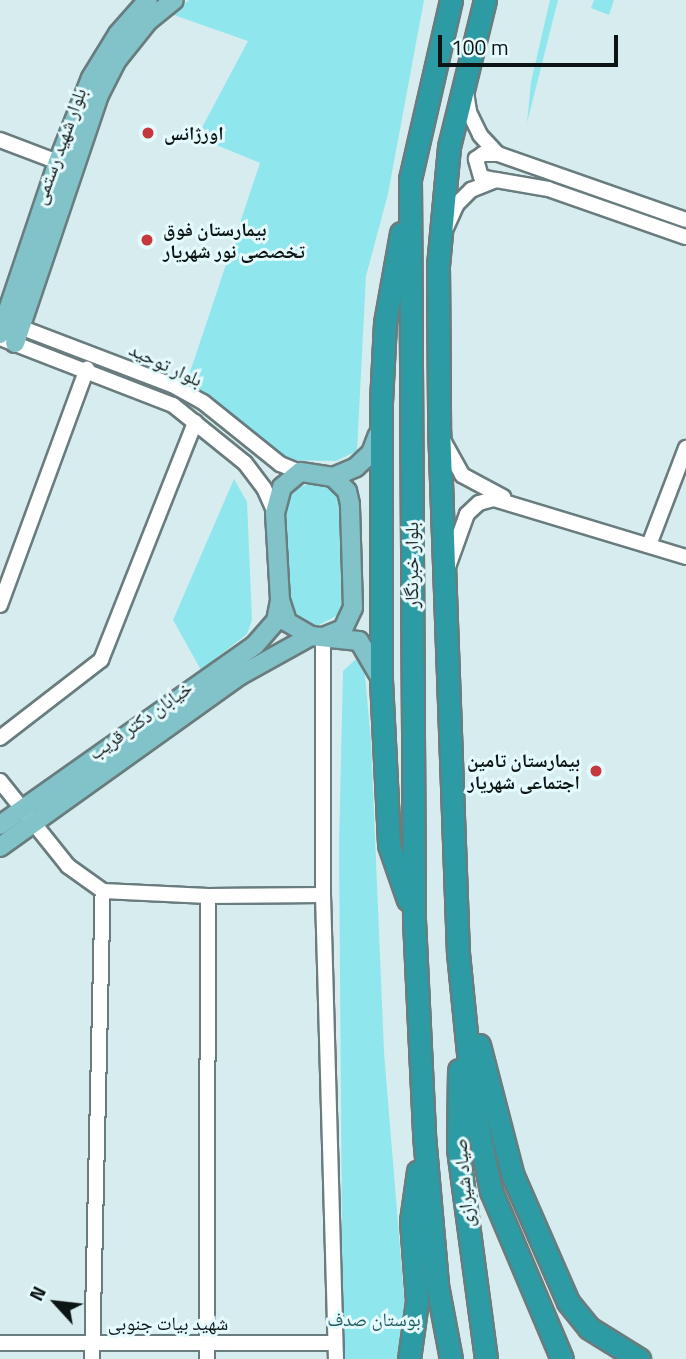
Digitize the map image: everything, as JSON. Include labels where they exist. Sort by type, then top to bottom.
[{"type":"highway","name":"بلوار خبرنگار","points":[[424,1135],[414,920],[410,179],[451,0]]},
{"type":"highway","name":"بلوار خبرنگار","points":[[463,1006],[458,953],[443,580],[438,265],[449,147],[485,0]]},
{"type":"highway","points":[[410,179],[385,323],[381,403],[382,680],[389,845],[414,920]]},
{"type":"highway","points":[[458,953],[498,1130],[542,1247],[568,1302],[589,1328],[639,1359]]},
{"type":"highway","points":[[463,1006],[483,1157],[502,1222],[562,1359]]},
{"type":"highway","name":"صیاد شیرازی","points":[[463,1006],[458,1149],[486,1359]]},
{"type":"highway","points":[[409,1359],[416,1301],[411,1221],[424,1135]]},
{"type":"highway","name":"صیاد شیرازی","points":[[424,1135],[436,1285],[451,1359]]},
{"type":"main road","name":"بلوار شهید رستمی","points":[[20,303],[58,162],[91,78],[118,34],[148,0]]},
{"type":"main road","name":"بلوار شهید رستمی","points":[[7,331],[99,95],[117,60],[148,21],[174,0]]},
{"type":"main road","points":[[381,403],[378,439],[371,453],[356,467],[333,477],[300,472],[282,487],[275,513],[280,600],[286,622],[317,636],[359,641],[382,680]]},
{"type":"main road","name":"خیابان دکتر قریب","points":[[0,825],[27,817],[239,676],[317,636],[343,629],[353,608],[350,504],[347,491],[333,477]]},
{"type":"main road","name":"خیابان دکتر قریب","points":[[0,847],[27,817],[255,645],[276,621],[280,600]]},
{"type":"street","points":[[465,77],[469,112],[480,135],[498,154]]},
{"type":"street","points":[[0,141],[58,162]]},
{"type":"street","points":[[686,220],[498,154],[483,154],[476,159],[481,177],[548,189],[686,237]]},
{"type":"street","points":[[438,265],[447,223],[457,204],[471,190],[496,180]]},
{"type":"street","name":"بلوار توحید","points":[[7,331],[87,369],[173,405],[245,463],[275,513]]},
{"type":"street","name":"بلوار توحید","points":[[7,331],[172,385],[202,402],[280,464],[300,472]]},
{"type":"street","points":[[0,605],[87,369]]},
{"type":"street","points":[[0,738],[101,660],[195,422]]},
{"type":"street","points":[[439,426],[462,475],[514,503]]},
{"type":"street","points":[[649,545],[686,449]]},
{"type":"street","points":[[443,580],[467,514],[479,503],[494,499],[686,557]]},
{"type":"street","points":[[317,636],[336,1359]]},
{"type":"street","points":[[0,780],[68,866],[103,891],[208,896],[323,895]]},
{"type":"street","points":[[92,1359],[103,891]]},
{"type":"street","points":[[207,1359],[208,896]]},
{"type":"street","name":"شهید بیات جنوبی","points":[[0,1343],[335,1343]]},
{"type":"green space","points":[[189,0],[424,0],[388,194],[366,276],[357,451],[336,461],[284,460],[187,381],[260,163],[197,137],[248,41],[171,14]]},
{"type":"green space","points":[[550,0],[558,0],[527,123],[531,82]]},
{"type":"green space","points":[[594,0],[614,0],[609,15],[591,8]]},
{"type":"green space","points":[[234,479],[247,502],[252,620],[247,634],[201,670],[173,620]]},
{"type":"green space","points":[[315,482],[331,489],[340,501],[344,602],[338,615],[317,626],[300,618],[290,603],[286,506],[294,489]]},
{"type":"green space","name":"بوستان صدف","points":[[356,659],[364,665],[371,741],[384,1052],[406,1321],[400,1359],[343,1359],[339,846],[343,671]]},
{"type":"place","name":"اورژانس","points":[[148,133]]},
{"type":"place","name":"بیمارستان فوق تخصصی نور شهریار","points":[[147,240]]},
{"type":"place","name":"بیمارستان تامین اجتماعی شهریار","points":[[596,771]]}]
